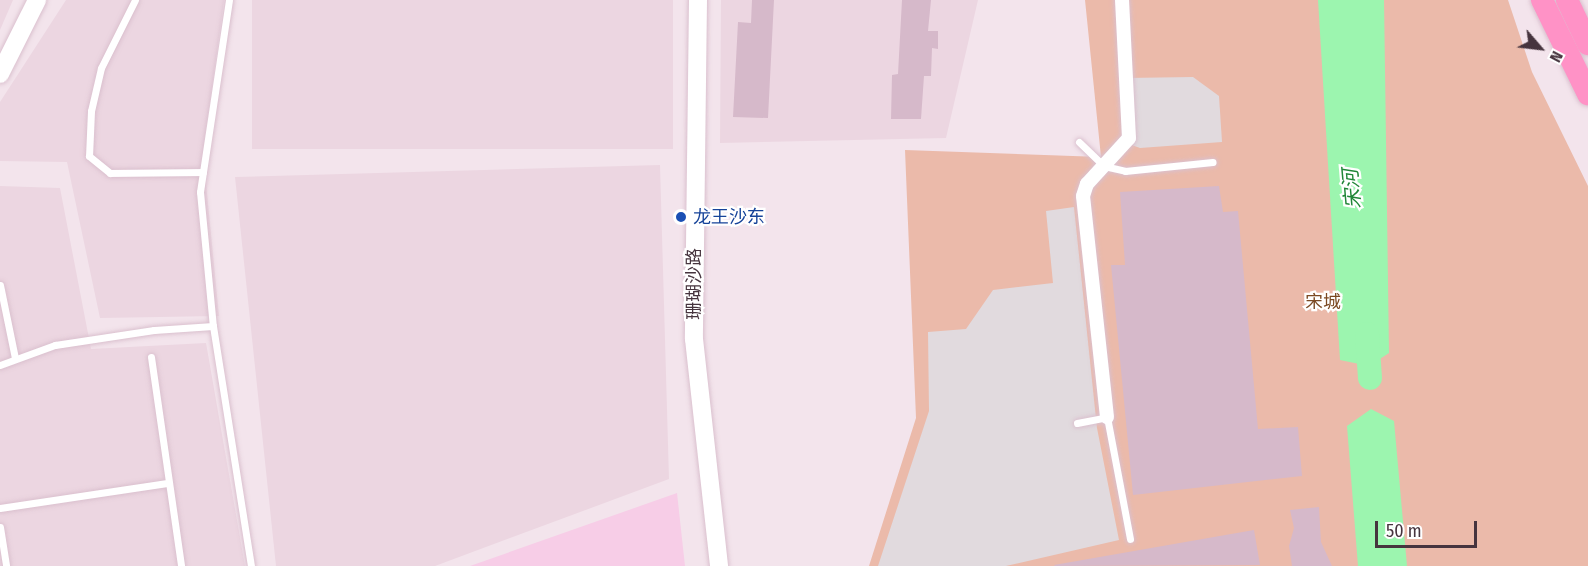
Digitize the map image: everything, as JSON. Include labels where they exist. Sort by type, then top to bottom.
[{"type":"main road","points":[[1542,0],[1588,94]]},
{"type":"main road","points":[[1574,6],[1588,44]]},
{"type":"street","points":[[0,74],[37,0]]},
{"type":"street","name":"珊瑚沙路","points":[[698,0],[694,339],[719,566]]},
{"type":"street","points":[[1107,417],[1083,196],[1088,184],[1129,138],[1122,0]]},
{"type":"lane","points":[[135,0],[101,68],[91,111],[89,156],[110,173],[203,172]]},
{"type":"lane","points":[[229,0],[200,192],[213,326],[251,566]]},
{"type":"lane","points":[[1079,142],[1104,166],[1125,171],[1213,162]]},
{"type":"lane","points":[[0,285],[15,358]]},
{"type":"lane","points":[[0,365],[55,345],[213,326]]},
{"type":"lane","points":[[151,357],[167,483],[181,566]]},
{"type":"lane","points":[[1077,423],[1107,417],[1130,539]]},
{"type":"lane","points":[[0,508],[167,483]]},
{"type":"lane","points":[[0,527],[6,566]]},
{"type":"shaded area","points":[[0,0],[13,0],[0,30]]},
{"type":"shaded area","points":[[66,0],[224,0],[203,152],[219,316],[100,318],[67,162],[0,161],[0,102]]},
{"type":"shaded area","points":[[252,0],[673,0],[673,149],[252,149]]},
{"type":"shaded area","points":[[721,0],[978,0],[946,138],[720,143]]},
{"type":"shaded area","points":[[1193,77],[1219,96],[1222,142],[1140,148],[1129,144],[1126,78]]},
{"type":"shaded area","points":[[660,165],[669,479],[435,566],[276,566],[235,177]]},
{"type":"shaded area","points":[[0,186],[60,188],[91,349],[206,343],[245,566],[0,566]]},
{"type":"shaded area","points":[[1074,207],[1097,428],[1119,540],[1006,566],[878,566],[929,411],[928,332],[966,329],[993,290],[1053,283],[1046,211]]},
{"type":"shaded area","points":[[677,493],[685,566],[470,566]]},
{"type":"green space","name":"宋城","points":[[1085,0],[1508,0],[1532,72],[1588,186],[1588,566],[869,566],[916,418],[905,150],[1101,157]]},
{"type":"water","points":[[1318,0],[1384,0],[1389,353],[1369,366],[1340,360]]},
{"type":"water","points":[[1371,409],[1394,421],[1407,566],[1358,566],[1347,426]]},
{"type":"building","points":[[752,0],[774,0],[768,118],[733,117],[738,22],[751,23]]},
{"type":"building","points":[[902,0],[931,0],[928,31],[938,31],[938,49],[932,48],[931,76],[924,76],[921,119],[891,119],[892,75],[898,74]]},
{"type":"building","points":[[1219,186],[1223,212],[1238,211],[1258,429],[1298,427],[1302,476],[1133,495],[1111,265],[1125,265],[1120,192]]},
{"type":"building","points":[[1319,507],[1321,542],[1332,566],[1292,566],[1289,546],[1294,528],[1290,510]]},
{"type":"building","points":[[1254,530],[1260,565],[1054,565]]},
{"type":"waterway","name":"宋河","points":[[1367,334],[1370,378]]},
{"type":"place","name":"龙王沙东","points":[[681,217]]}]
